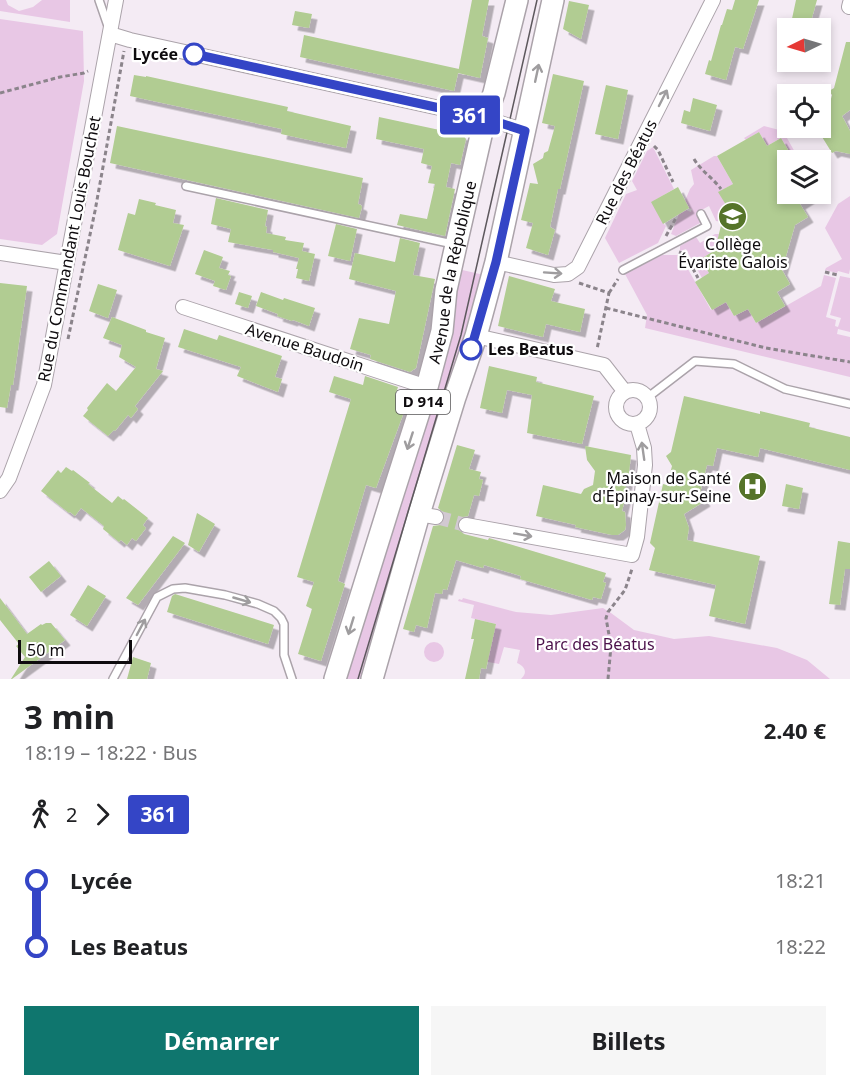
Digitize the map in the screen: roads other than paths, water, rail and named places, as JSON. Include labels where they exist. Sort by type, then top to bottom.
[{"type":"main road","name":"Avenue de la République","points":[[335,679],[428,387],[442,331],[446,290],[485,118],[494,93],[517,0]]},
{"type":"main road","name":"Avenue de la République","points":[[372,679],[428,516],[455,397],[476,336],[496,262],[553,0]]},
{"type":"street","name":"Rue du Commandant Louis Bouchet","points":[[0,491],[9,478],[44,385],[116,0]]},
{"type":"street","name":"Rue des Béatus","points":[[496,262],[554,275],[568,274],[578,267],[712,0]]},
{"type":"street","points":[[110,34],[485,118],[525,131]]},
{"type":"street","points":[[0,253],[67,263]]},
{"type":"street","name":"Avenue Baudoin","points":[[183,307],[428,387]]},
{"type":"street","points":[[476,336],[604,365],[625,392]]},
{"type":"street","points":[[634,391],[643,394],[646,398],[650,408],[642,422],[626,423],[621,420],[616,411],[617,400],[625,392],[634,391]]},
{"type":"street","points":[[466,525],[632,555],[637,537],[645,465],[644,448],[637,424]]},
{"type":"lane","points":[[99,0],[110,34]]},
{"type":"lane","points":[[186,186],[456,245]]},
{"type":"lane","points":[[624,270],[707,226],[701,214]]},
{"type":"lane","points":[[646,398],[695,361],[734,364],[785,389],[850,404]]},
{"type":"lane","points":[[113,679],[157,597],[173,589],[185,588],[225,595],[274,611],[284,624],[284,655],[292,679]]},
{"type":"tunnel","points":[[436,517],[466,525]]},
{"type":"tram line","points":[[358,679],[461,335],[537,0]]},
{"type":"place","name":"Lycée","points":[[194,54]]},
{"type":"place","name":"Collège Évariste Galois","points":[[733,216]]},
{"type":"place","name":"Les Beatus","points":[[471,349]]},
{"type":"place","name":"Maison de Santé d'Épinay-sur-Seine","points":[[752,487]]},
{"type":"park label","name":"Parc des Béatus","points":[[595,644]]}]
